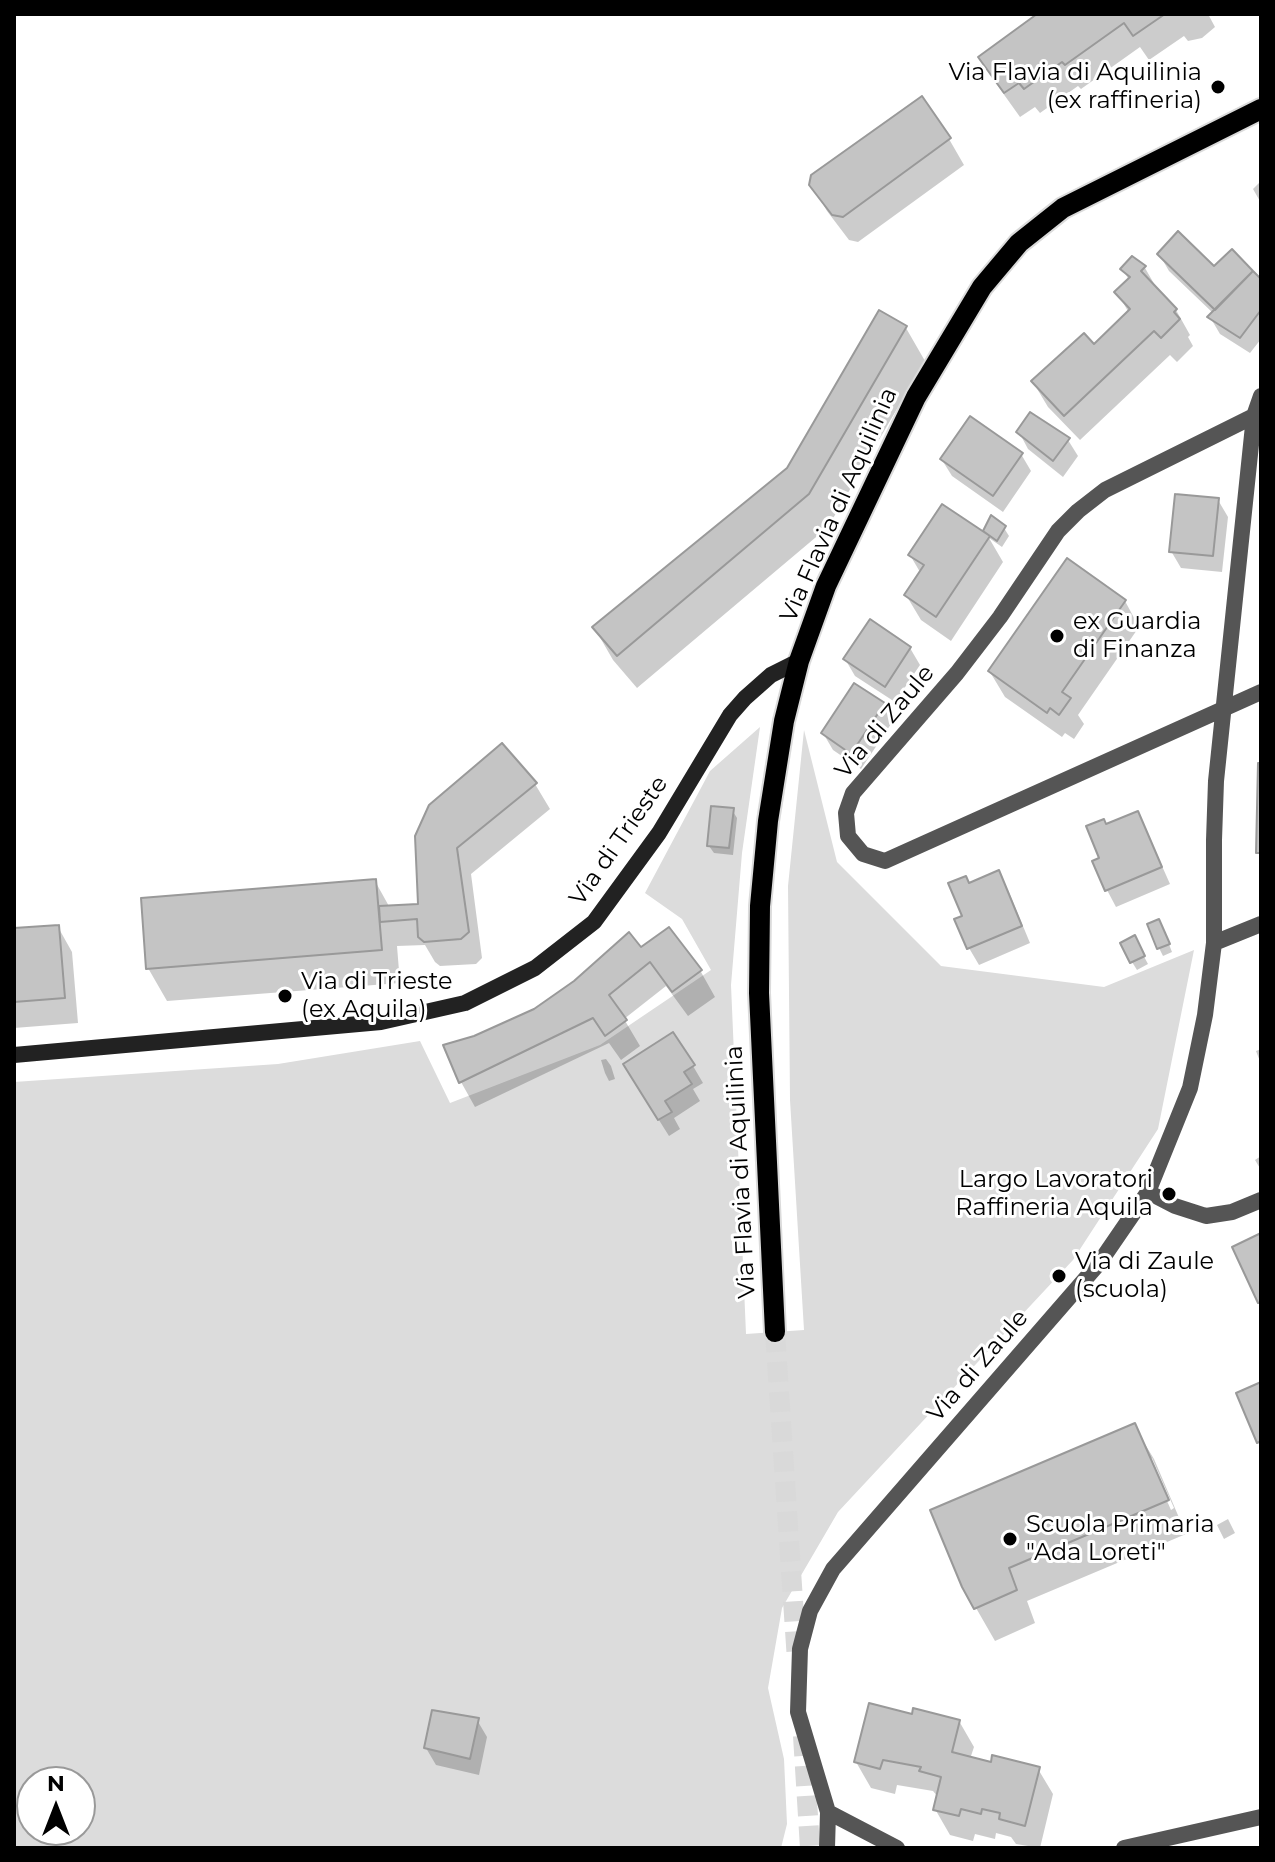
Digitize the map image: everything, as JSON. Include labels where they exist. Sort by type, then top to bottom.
[{"type":"main road","name":"Via Flavia di Aquilinia","points":[[775,1332],[759,993],[760,906],[768,821],[784,721],[799,661],[826,586],[916,397],[982,287],[1019,243],[1063,208],[1261,109]]},
{"type":"street","name":"Via di Zaule","points":[[827,1848],[828,1812],[798,1712],[800,1649],[810,1611],[833,1569],[1100,1262],[1148,1192],[1190,1088],[1205,1015],[1214,943],[1214,840],[1222,711],[1254,416],[1261,396]]},
{"type":"street","name":"Via di Zaule","points":[[1254,416],[1105,490],[1058,531],[1000,617],[957,673],[853,793],[846,813],[848,836],[863,854],[885,861],[1261,692]]},
{"type":"street","name":"Via di Trieste","points":[[14,1055],[381,1022],[465,1003],[535,968],[594,922],[659,833],[730,715],[771,675],[799,661]]},
{"type":"street","points":[[1214,943],[1261,924]]},
{"type":"street","points":[[1148,1192],[1175,1206],[1206,1216],[1232,1212],[1261,1200]]},
{"type":"street","points":[[828,1812],[897,1848]]},
{"type":"street","points":[[1124,1848],[1261,1817]]},
{"type":"shaded area","points":[[760,727],[742,853],[731,985],[746,1334],[804,1330],[790,1100],[788,886],[804,730],[837,862],[941,966],[1104,987],[1194,950],[1158,1129],[1073,1260],[838,1512],[782,1608],[768,1688],[784,1759],[787,1824],[781,1848],[14,1848],[14,1082],[278,1064],[420,1041],[450,1103],[600,1045],[711,970],[682,919],[645,893],[710,771]]},
{"type":"building","points":[[1037,14],[1165,14],[1133,36],[1124,23],[1065,65],[1062,62],[1024,89],[1019,83],[1004,93],[978,57]]},
{"type":"building","points":[[922,96],[951,138],[843,217],[832,215],[809,185],[811,175]]},
{"type":"building","points":[[1178,231],[1214,266],[1232,249],[1253,271],[1215,310],[1157,254]]},
{"type":"building","points":[[1132,256],[1146,266],[1141,271],[1177,309],[1174,312],[1180,319],[1161,338],[1154,331],[1064,416],[1031,381],[1084,333],[1094,344],[1130,309],[1114,292],[1130,277],[1120,269]]},
{"type":"building","points":[[1253,271],[1261,279],[1261,310],[1240,338],[1207,317]]},
{"type":"building","points":[[879,310],[907,326],[809,494],[617,656],[592,627],[787,468]]},
{"type":"building","points":[[1030,412],[1070,438],[1053,461],[1016,432]]},
{"type":"building","points":[[970,416],[1023,453],[993,496],[940,459]]},
{"type":"building","points":[[1175,494],[1219,498],[1213,556],[1169,552]]},
{"type":"building","points":[[942,504],[990,536],[936,617],[904,595],[924,565],[908,555]]},
{"type":"building","points":[[991,515],[1006,526],[997,541],[983,531]]},
{"type":"building","name":"ex Guardia di Finanza","points":[[1067,558],[1126,600],[1062,692],[1071,698],[1059,715],[1050,708],[1047,713],[988,671]]},
{"type":"building","points":[[870,619],[911,647],[885,687],[843,659]]},
{"type":"building","points":[[854,683],[885,703],[851,754],[821,733]]},
{"type":"building","points":[[502,743],[537,783],[457,848],[469,932],[461,939],[424,942],[418,937],[417,919],[380,922],[379,906],[418,904],[415,836],[429,805]]},
{"type":"building","points":[[1258,763],[1261,763],[1261,853],[1256,853]]},
{"type":"building","points":[[711,806],[734,808],[729,848],[707,846]]},
{"type":"building","points":[[1138,811],[1162,867],[1105,891],[1092,861],[1099,858],[1086,826],[1104,819],[1106,824]]},
{"type":"building","points":[[999,870],[1022,926],[967,949],[954,919],[962,916],[948,883],[966,876],[969,883]]},
{"type":"building","points":[[376,879],[382,950],[146,969],[141,898]]},
{"type":"building","points":[[1159,919],[1170,944],[1157,949],[1147,924]]},
{"type":"building","points":[[59,925],[65,998],[14,1002],[14,928]]},
{"type":"building","points":[[669,927],[702,970],[672,992],[650,962],[609,995],[627,1020],[605,1036],[593,1018],[459,1083],[443,1045],[474,1036],[534,1009],[574,981],[629,932],[641,947]]},
{"type":"building","points":[[1135,935],[1145,956],[1130,963],[1120,943]]},
{"type":"building","points":[[673,1032],[695,1065],[684,1072],[692,1084],[665,1101],[672,1112],[658,1120],[623,1064]]},
{"type":"building","points":[[1261,1233],[1261,1302],[1258,1303],[1232,1247]]},
{"type":"building","points":[[1261,1382],[1261,1441],[1257,1443],[1236,1393]]},
{"type":"building","name":"Scuola Primaria \"Ada Loreti\"","points":[[1135,1423],[1169,1500],[1009,1568],[1017,1590],[974,1609],[930,1510]]},
{"type":"building","points":[[869,1703],[912,1714],[913,1708],[960,1720],[952,1752],[991,1762],[992,1755],[1040,1767],[1025,1826],[999,1819],[1000,1813],[982,1809],[981,1814],[961,1809],[959,1816],[933,1810],[941,1777],[919,1771],[921,1767],[883,1760],[880,1769],[854,1762]]},
{"type":"building","points":[[432,1710],[479,1718],[470,1759],[424,1748]]},
{"type":"tunnel","points":[[775,1332],[797,1660]]},
{"type":"tunnel","points":[[803,1736],[810,1848]]},
{"type":"place","name":"Via Flavia di Aquilinia (ex raffineria)","points":[[1218,87]]},
{"type":"place","name":"ex Guardia di Finanza","points":[[1057,636]]},
{"type":"place","name":"Via di Trieste (ex Aquila)","points":[[285,996]]},
{"type":"place","name":"Largo Lavoratori Raffineria Aquila","points":[[1169,1194]]},
{"type":"place","name":"Via di Zaule (scuola)","points":[[1059,1276]]},
{"type":"place","name":"Scuola Primaria \"Ada Loreti\"","points":[[1010,1539]]}]
